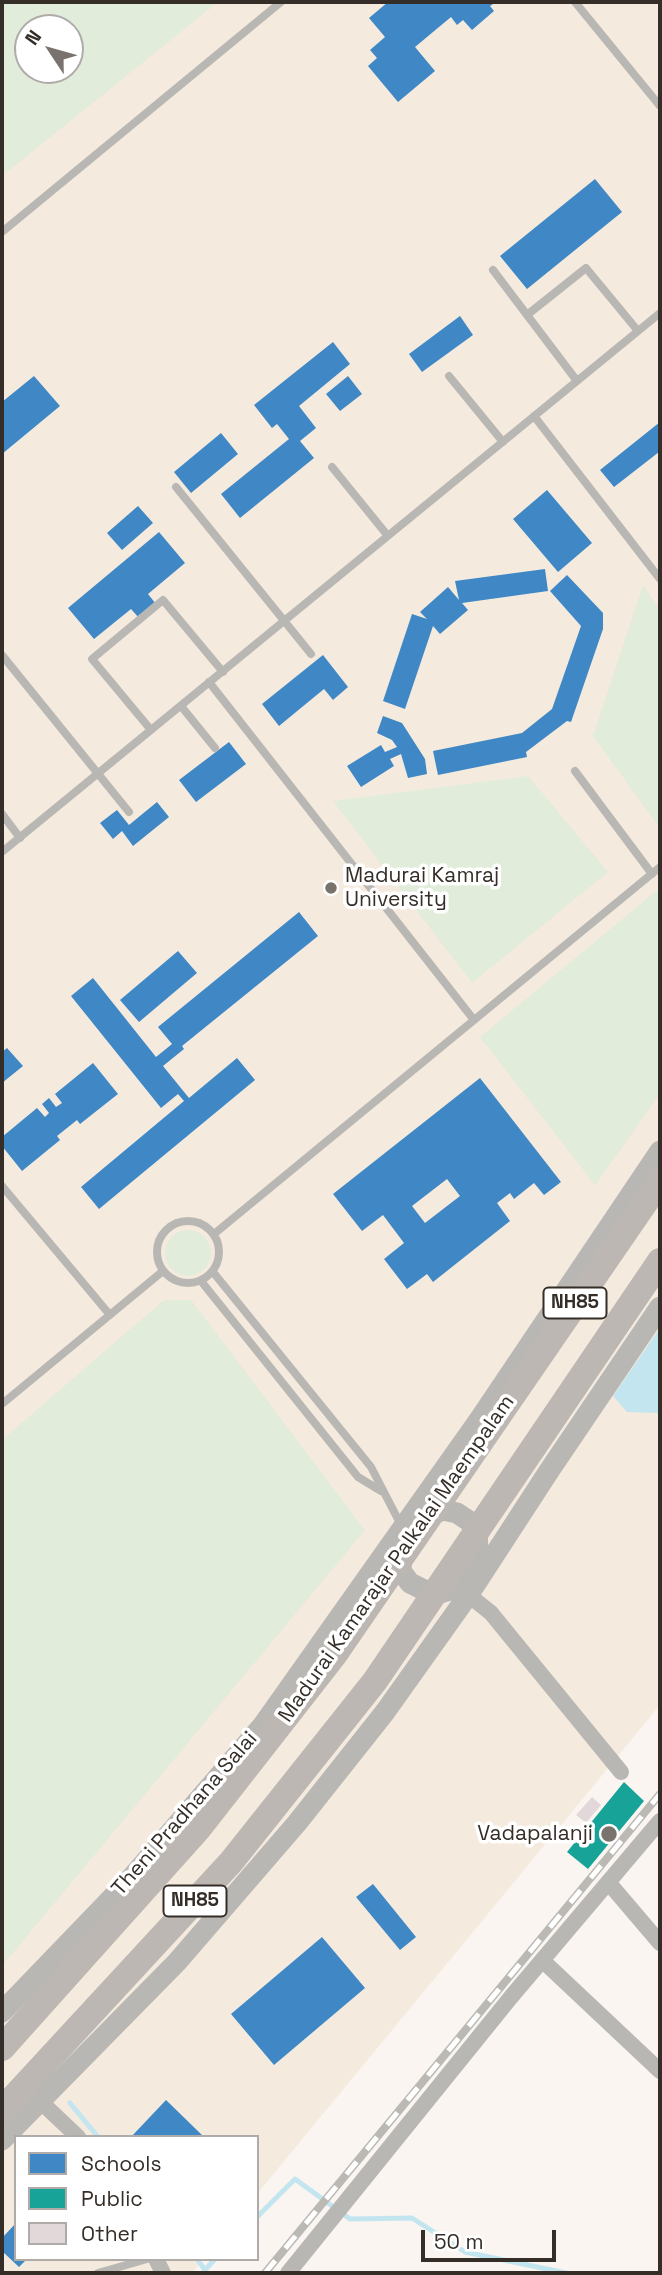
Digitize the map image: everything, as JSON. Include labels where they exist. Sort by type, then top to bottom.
[{"type":"highway","name":"Madurai Kamarajar Palkalai Maempalam","points":[[2,2048],[200,1828],[335,1654],[660,1181]]},
{"type":"highway","name":"NH85","points":[[2,2110],[230,1862],[375,1681],[660,1261]]},
{"type":"street","name":"Theni Pradhana Salai","points":[[2,2012],[132,1877],[263,1725],[371,1570],[407,1530],[430,1488],[660,1151]]},
{"type":"street","name":"NH85","points":[[2,2140],[177,1962],[297,1824],[386,1712],[450,1621],[458,1590],[507,1536],[660,1307]]},
{"type":"street","points":[[428,1517],[430,1488]]},
{"type":"street","points":[[458,1590],[478,1551],[477,1532],[469,1521],[457,1513],[443,1510],[407,1530],[401,1570],[410,1583],[434,1595],[458,1590],[491,1613],[621,1772]]},
{"type":"street","points":[[478,1551],[507,1536]]},
{"type":"street","points":[[371,1570],[402,1554]]},
{"type":"street","points":[[288,2273],[542,1961],[660,1821]]},
{"type":"street","points":[[608,1882],[660,1943]]},
{"type":"street","points":[[542,1961],[660,2071]]},
{"type":"street","points":[[40,2101],[76,2135]]},
{"type":"lane","points":[[2,232],[281,2]]},
{"type":"lane","points":[[575,2],[660,106]]},
{"type":"lane","points":[[527,315],[586,268],[638,331]]},
{"type":"lane","points":[[493,270],[578,381]]},
{"type":"lane","points":[[2,852],[660,313]]},
{"type":"lane","points":[[449,376],[503,442]]},
{"type":"lane","points":[[534,416],[660,579]]},
{"type":"lane","points":[[332,467],[388,536]]},
{"type":"lane","points":[[176,487],[311,654]]},
{"type":"lane","points":[[151,730],[92,659],[163,600],[223,671]]},
{"type":"lane","points":[[2,655],[129,812]]},
{"type":"lane","points":[[209,682],[474,1020]]},
{"type":"lane","points":[[181,706],[215,748]]},
{"type":"lane","points":[[575,771],[652,874]]},
{"type":"lane","points":[[2,814],[20,838]]},
{"type":"lane","points":[[214,1234],[660,867]]},
{"type":"lane","points":[[2,1186],[110,1315]]},
{"type":"lane","points":[[194,1221],[214,1234],[220,1252],[212,1272],[201,1281],[180,1282],[163,1271],[157,1249],[162,1235],[173,1225],[194,1221]]},
{"type":"lane","points":[[2,1404],[163,1271]]},
{"type":"lane","points":[[212,1272],[371,1466],[381,1491],[407,1530]]},
{"type":"lane","points":[[201,1281],[358,1477],[381,1491]]},
{"type":"lane","points":[[97,2273],[140,2261]]},
{"type":"shaded area","name":"Madurai Kamraj University","points":[[2,2],[660,2],[660,1705],[259,2192],[259,2135],[14,2135],[14,2261],[201,2261],[192,2273],[2,2273]]},
{"type":"green space","points":[[2,2],[218,2],[2,176]]},
{"type":"green space","points":[[643,585],[660,610],[660,828],[593,736]]},
{"type":"green space","points":[[528,776],[608,872],[472,983],[333,801]]},
{"type":"green space","points":[[660,888],[660,1094],[595,1185],[480,1037]]},
{"type":"green space","points":[[188,1230],[204,1237],[211,1253],[204,1269],[188,1276],[172,1269],[165,1253],[172,1237]]},
{"type":"green space","points":[[164,1300],[191,1300],[365,1530],[2,1966],[2,1440]]},
{"type":"water","points":[[660,1328],[660,1413],[627,1412],[613,1396]]},
{"type":"building: Schools","points":[[388,2],[496,2],[490,6],[494,11],[472,30],[463,20],[457,25],[451,17],[415,47],[435,71],[398,102],[368,66],[377,58],[370,50],[385,37],[369,18]]},
{"type":"building: Schools","points":[[595,179],[622,212],[527,289],[500,256]]},
{"type":"building: Schools","points":[[460,316],[473,335],[422,372],[409,354]]},
{"type":"building: Schools","points":[[333,342],[350,364],[299,406],[316,428],[300,441],[314,458],[240,518],[221,494],[289,439],[277,424],[272,428],[254,405]]},
{"type":"building: Schools","points":[[34,376],[60,406],[2,454],[2,402]]},
{"type":"building: Schools","points":[[348,376],[362,394],[340,411],[326,394]]},
{"type":"building: Schools","points":[[660,422],[660,454],[659,452],[614,487],[600,470]]},
{"type":"building: Schools","points":[[221,433],[238,454],[191,493],[174,472]]},
{"type":"building: Schools","points":[[547,490],[592,543],[558,572],[513,519]]},
{"type":"building: Schools","points":[[138,506],[153,523],[122,550],[107,533]]},
{"type":"building: Schools","points":[[159,532],[185,563],[148,594],[156,604],[139,618],[131,609],[94,639],[68,608]]},
{"type":"building: Schools","points":[[545,569],[548,591],[462,603],[468,610],[440,634],[433,626],[405,709],[383,701],[412,614],[427,619],[420,612],[448,587],[459,600],[455,581]]},
{"type":"building: Schools","points":[[567,575],[603,613],[603,629],[571,722],[567,721],[526,752],[527,757],[438,775],[433,751],[522,733],[552,709],[581,626],[550,591]]},
{"type":"building: Schools","points":[[323,655],[348,687],[333,700],[324,689],[279,726],[262,704]]},
{"type":"building: Schools","points":[[383,716],[402,723],[425,759],[427,774],[408,778],[401,754],[390,759],[394,766],[361,787],[347,766],[381,745],[385,752],[397,747],[392,740],[377,733]]},
{"type":"building: Schools","points":[[229,742],[246,764],[196,802],[179,780]]},
{"type":"building: Schools","points":[[157,802],[169,817],[133,846],[122,831],[113,839],[100,823],[117,810],[129,825]]},
{"type":"building: Schools","points":[[299,912],[318,936],[182,1046],[184,1049],[163,1066],[189,1098],[237,1058],[255,1080],[99,1209],[81,1187],[184,1101],[178,1094],[161,1108],[71,996],[93,978],[156,1057],[172,1044],[158,1027]]},
{"type":"building: Schools","points":[[178,951],[197,973],[139,1022],[120,1000]]},
{"type":"building: Schools","points":[[7,1048],[23,1066],[2,1083],[2,1052]]},
{"type":"building: Schools","points":[[93,1063],[118,1094],[80,1124],[77,1120],[57,1136],[60,1140],[22,1171],[2,1146],[2,1137],[37,1108],[45,1117],[49,1113],[42,1104],[49,1098],[56,1107],[62,1103],[55,1094]]},
{"type":"building: Schools","points":[[480,1078],[561,1182],[544,1195],[534,1183],[514,1199],[510,1193],[497,1203],[510,1221],[433,1282],[427,1274],[407,1289],[384,1259],[404,1243],[383,1215],[362,1231],[333,1194]],"holes":[[[447,1179],[460,1196],[425,1223],[412,1206]]]},
{"type":"building: Schools","points":[[373,1884],[416,1937],[400,1950],[356,1897]]},
{"type":"building: Schools","points":[[322,1937],[365,1988],[274,2065],[231,2014]]},
{"type":"building: Schools","points":[[166,2100],[202,2135],[133,2135]]},
{"type":"building: Schools","points":[[14,2225],[14,2261],[25,2261],[19,2267],[2,2251],[2,2238]]},
{"type":"building: Public","points":[[624,1782],[644,1801],[588,1869],[567,1852]]},
{"type":"building: Other","points":[[592,1797],[601,1805],[586,1823],[576,1815]]},
{"type":"waterway","points":[[70,2103],[96,2135]]},
{"type":"waterway","points":[[259,2215],[295,2179],[350,2219],[412,2218],[465,2252],[566,2273]]},
{"type":"waterway","points":[[198,2261],[205,2270],[213,2261]]},
{"type":"railway","points":[[265,2273],[660,1794]]},
{"type":"place","name":"Madurai Kamraj University","points":[[331,888]]},
{"type":"place","name":"Vadapalanji","points":[[609,1834]]}]
